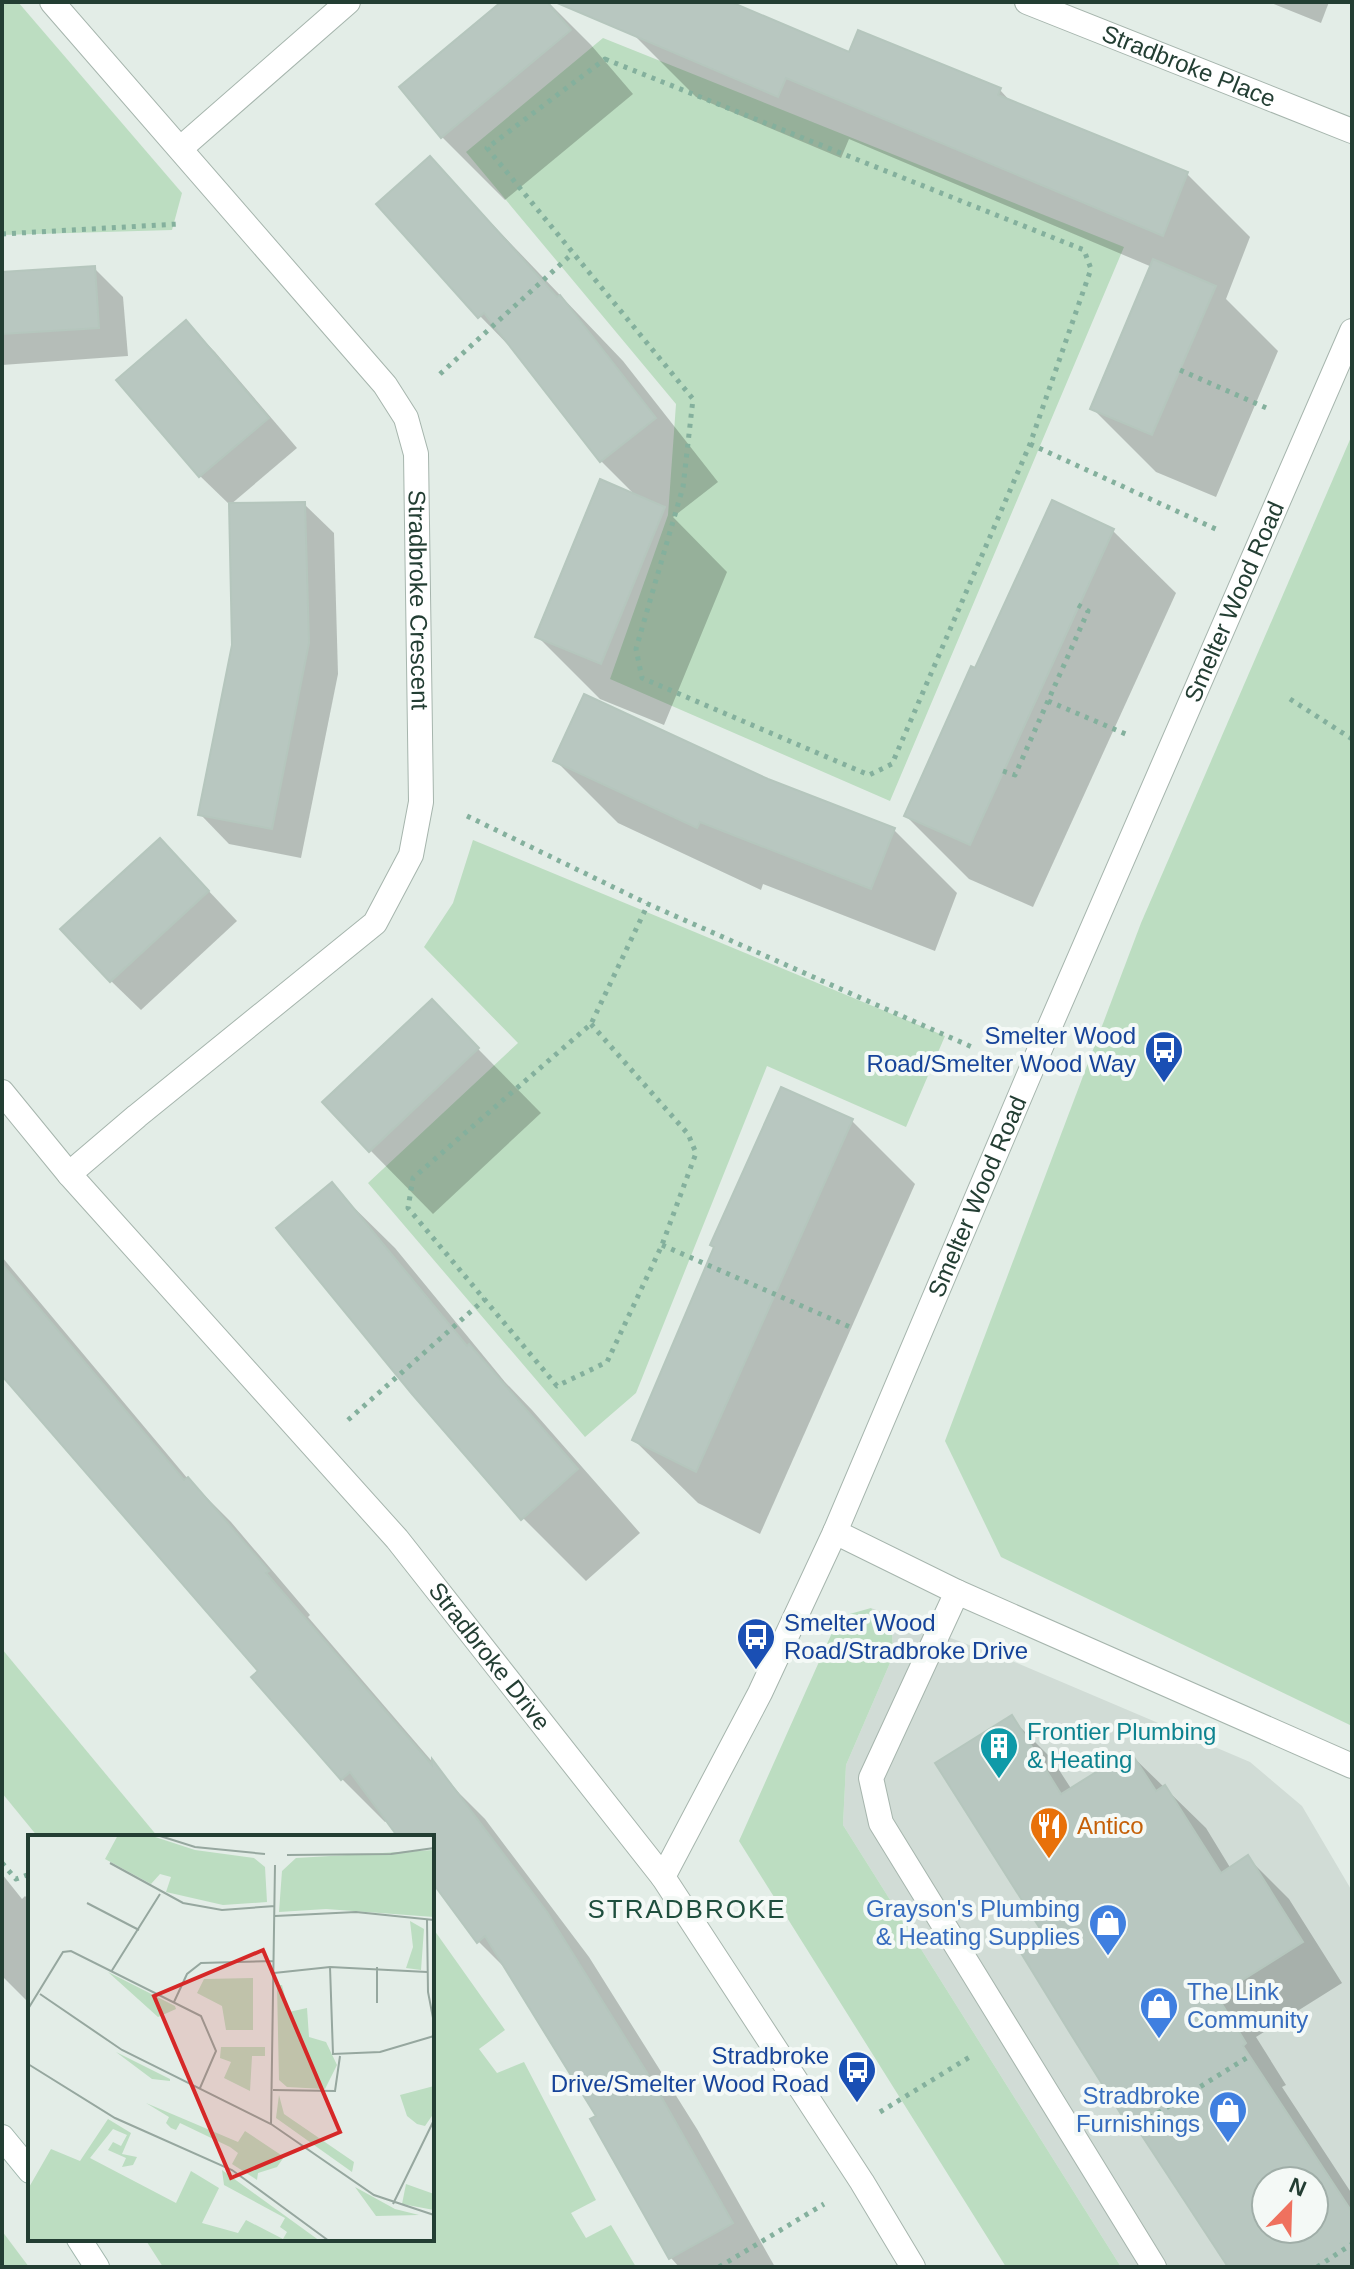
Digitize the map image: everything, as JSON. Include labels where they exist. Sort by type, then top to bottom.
[{"type":"street","name":"Stradbroke Crescent","points":[[52,2],[385,385],[406,418],[416,454],[421,802],[411,855],[375,923],[69,1174]]},
{"type":"street","points":[[181,148],[348,2]]},
{"type":"street","name":"Stradbroke Place","points":[[1027,2],[1352,131]]},
{"type":"street","name":"Smelter Wood Road","points":[[663,1877],[760,1693],[835,1532],[1037,1056],[1352,331]]},
{"type":"street","name":"Stradbroke Drive","points":[[2,1092],[69,1174],[397,1539],[663,1877],[862,2182],[913,2267]]},
{"type":"street","points":[[835,1532],[957,1592],[1352,1766]]},
{"type":"street","points":[[957,1592],[871,1778],[881,1823],[1154,2267]]},
{"type":"street","points":[[2,2137],[28,2169]]},
{"type":"street","points":[[80,2241],[97,2267]]},
{"type":"path","points":[[605,59],[1084,250],[1091,269],[1030,444],[892,764],[869,775],[642,678],[636,649],[683,487],[693,399],[573,253],[487,148],[605,59]]},
{"type":"path","points":[[2,234],[178,224]]},
{"type":"path","points":[[440,374],[573,253]]},
{"type":"path","points":[[1180,370],[1242,397]]},
{"type":"path","points":[[1030,444],[1227,534]]},
{"type":"path","points":[[1003,771],[1015,775],[1088,611],[1078,605]]},
{"type":"path","points":[[1290,699],[1352,739]]},
{"type":"path","points":[[1048,701],[1105,725]]},
{"type":"path","points":[[467,816],[648,904],[972,1047]]},
{"type":"path","points":[[591,1024],[688,1134],[696,1153],[662,1245],[607,1362],[557,1386],[408,1208],[413,1178],[591,1024],[648,904]]},
{"type":"path","points":[[662,1245],[850,1327]]},
{"type":"path","points":[[348,1420],[485,1299]]},
{"type":"path","points":[[2,1863],[16,1879],[28,1876]]},
{"type":"path","points":[[880,2112],[979,2051]]},
{"type":"path","points":[[1124,2135],[1248,2057]]},
{"type":"path","points":[[719,2267],[831,2200]]},
{"type":"path","points":[[1317,2267],[1352,2244]]},
{"type":"shaded area","points":[[871,1608],[1017,1663],[1250,1762],[1302,1806],[1352,1891],[1352,2267],[1121,2267],[843,1825],[846,1765],[893,1656],[892,1631]]},
{"type":"green space","points":[[2,2],[18,2],[182,193],[172,230],[2,235]]},
{"type":"green space","points":[[603,38],[1124,247],[890,801],[610,679],[668,515],[676,404],[466,152]]},
{"type":"green space","points":[[1352,435],[1352,1726],[1001,1557],[945,1441],[1141,923]]},
{"type":"green space","points":[[473,840],[945,1036],[906,1127],[767,1066],[636,1393],[585,1437],[368,1183],[518,1043],[424,947],[453,903]]},
{"type":"green space","points":[[871,1608],[892,1631],[893,1656],[846,1765],[843,1825],[1121,2267],[1006,2267],[739,1841],[839,1617]]},
{"type":"green space","points":[[2,1649],[156,1835],[36,1835],[2,1793]]},
{"type":"green space","points":[[434,1930],[505,2030],[479,2049],[497,2073],[524,2062],[596,2200],[571,2213],[586,2238],[611,2225],[636,2267],[163,2267],[146,2241],[434,2241]]},
{"type":"green space","points":[[2,2231],[29,2267],[2,2267]]},
{"type":"building","points":[[501,2],[547,2],[571,30],[441,138],[399,87]]},
{"type":"building","points":[[555,2],[731,2],[849,52],[858,30],[1001,88],[998,95],[1188,172],[1163,236],[786,78],[778,97]]},
{"type":"building","points":[[430,156],[557,297],[560,295],[656,418],[600,462],[484,313],[478,318],[376,204]]},
{"type":"building","points":[[1153,259],[1216,286],[1152,435],[1090,409]]},
{"type":"building","points":[[95,266],[99,328],[2,334],[2,272]]},
{"type":"building","points":[[186,320],[269,418],[199,477],[116,380]]},
{"type":"building","points":[[600,479],[665,507],[601,664],[535,637]]},
{"type":"building","points":[[1052,500],[1114,529],[970,845],[904,816],[971,666],[975,668]]},
{"type":"building","points":[[305,502],[309,643],[272,829],[198,815],[232,645],[229,503]]},
{"type":"building","points":[[584,694],[768,779],[895,828],[871,889],[700,822],[697,828],[553,761]]},
{"type":"building","points":[[160,838],[209,891],[110,982],[60,929]]},
{"type":"building","points":[[432,999],[479,1048],[369,1152],[322,1102]]},
{"type":"building","points":[[781,1087],[853,1119],[696,1472],[632,1440],[714,1247],[710,1245]]},
{"type":"building","points":[[332,1182],[467,1346],[469,1344],[578,1469],[521,1520],[412,1394],[276,1228]]},
{"type":"building","points":[[2,1264],[184,1480],[188,1477],[269,1571],[266,1573],[432,1765],[432,1759],[547,1912],[654,2084],[733,2223],[669,2259],[590,2119],[596,2116],[485,1936],[477,1943],[434,1885],[434,1835],[397,1835],[350,1772],[341,1780],[251,1677],[258,1671],[2,1376]]},
{"type":"building","points":[[1012,1715],[1061,1794],[1130,1751],[1156,1791],[1165,1785],[1221,1873],[1248,1855],[1303,1942],[1217,1996],[1246,2043],[1243,2046],[1321,2165],[1250,2165],[1250,2245],[1330,2245],[1330,2178],[1352,2212],[1352,2267],[1228,2267],[1129,2116],[1124,2119],[1021,1953],[1046,1938],[935,1763]]},
{"type":"place","name":"Smelter Wood Road/Smelter Wood Way","points":[[1164,1084]]},
{"type":"place","name":"Smelter Wood Road/Stradbroke Drive","points":[[756,1671]]},
{"type":"place","name":"Frontier Plumbing & Heating","points":[[999,1780]]},
{"type":"place","name":"Antico","points":[[1049,1860]]},
{"type":"place","name":"Grayson's Plumbing & Heating Supplies","points":[[1108,1957]]},
{"type":"place","name":"The Link Community","points":[[1159,2040]]},
{"type":"place","name":"Stradbroke Drive/Smelter Wood Road","points":[[857,2104]]},
{"type":"place","name":"Stradbroke Furnishings","points":[[1228,2144]]},
{"type":"district","name":"STRADBROKE","points":[[687,1909]]}]
